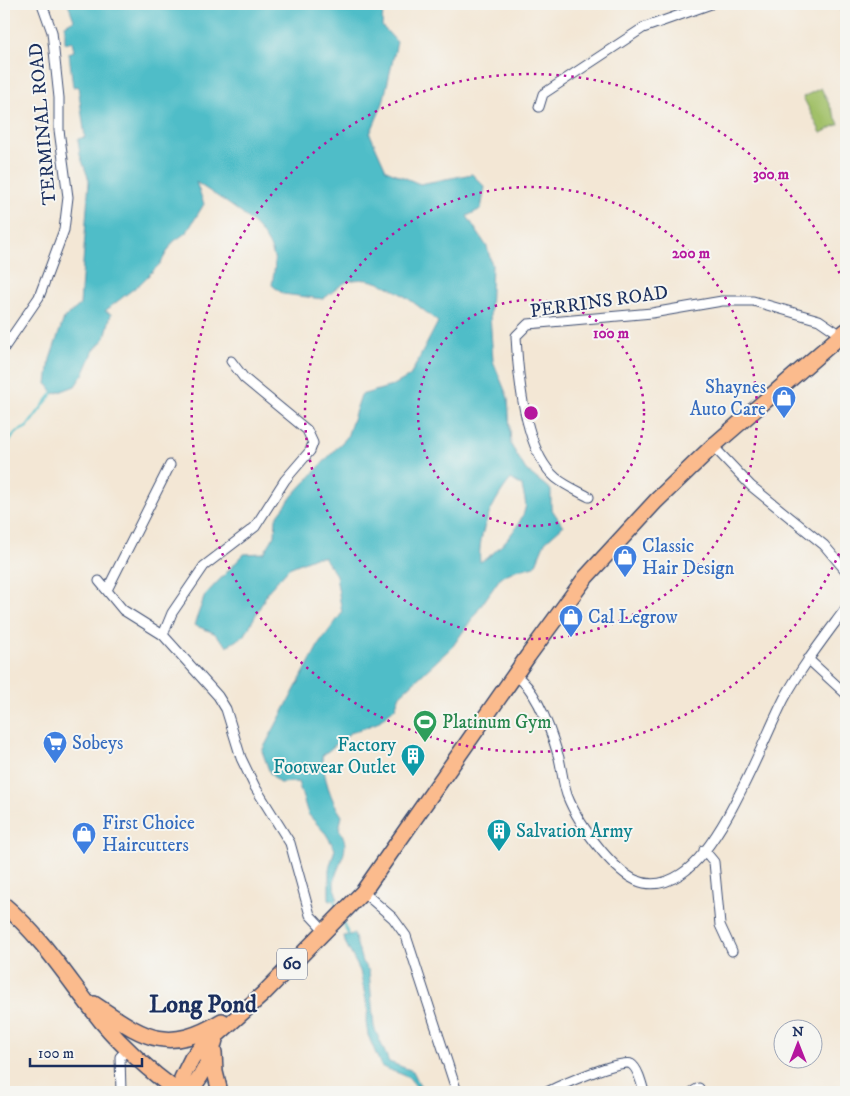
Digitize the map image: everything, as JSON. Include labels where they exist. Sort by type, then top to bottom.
[{"type":"main road","name":"60","points":[[188,1092],[196,1085],[215,1042],[363,892],[586,577],[656,501],[713,446],[844,333]]},
{"type":"main road","points":[[4,905],[45,945],[102,1022],[128,1049],[178,1092]]},
{"type":"main road","points":[[87,1000],[134,1031],[153,1039],[166,1040],[178,1039],[204,1031],[255,1000]]},
{"type":"main road","name":"60","points":[[183,1092],[182,1078],[192,1058],[202,1045],[215,1042]]},
{"type":"main road","points":[[215,1042],[215,1072],[220,1092]]},
{"type":"street","name":"TERMINAL ROAD","points":[[4,348],[39,297],[64,230],[68,197],[59,130],[59,98],[52,32],[42,4]]},
{"type":"street","points":[[539,107],[543,94],[643,28],[711,4]]},
{"type":"street","points":[[844,4],[846,8]]},
{"type":"street","name":"PERRINS ROAD","points":[[589,497],[555,477],[542,459],[531,433],[518,370],[516,336],[528,324],[652,312],[722,301],[753,301],[819,320],[844,333]]},
{"type":"street","points":[[163,635],[172,613],[204,566],[255,527],[284,480],[310,451],[313,443],[307,430],[244,378],[231,361]]},
{"type":"street","points":[[713,446],[751,486],[824,545],[846,571]]},
{"type":"street","points":[[107,590],[170,466]]},
{"type":"street","points":[[98,581],[123,610],[163,635],[218,696],[226,709],[241,758],[255,787],[290,843],[310,915],[327,929]]},
{"type":"street","points":[[516,676],[528,687],[545,718],[559,760],[567,795],[585,831],[619,872],[635,881],[644,883],[666,880],[688,869],[718,830],[744,783],[784,700],[808,659],[846,608]]},
{"type":"street","points":[[808,659],[846,694]]},
{"type":"street","points":[[704,850],[714,862],[720,924],[732,951]]},
{"type":"street","points":[[363,892],[393,918],[406,936],[457,1092]]},
{"type":"street","points":[[121,1092],[120,1057],[128,1049]]},
{"type":"street","points":[[548,1092],[592,1073],[625,1063],[631,1064],[634,1068],[644,1092]]},
{"type":"green space","points":[[821,88],[839,124],[821,133],[803,97]]},
{"type":"water","points":[[68,4],[388,4],[383,10],[382,26],[397,42],[383,103],[370,134],[386,170],[420,184],[472,174],[485,187],[481,209],[467,216],[487,247],[492,265],[490,315],[493,361],[508,398],[511,445],[526,470],[551,490],[551,508],[563,526],[545,542],[535,566],[516,570],[501,577],[453,646],[400,695],[395,708],[377,723],[350,733],[322,756],[328,788],[342,816],[339,829],[345,843],[345,850],[334,883],[338,899],[329,901],[329,869],[335,849],[326,834],[308,814],[298,782],[279,783],[270,773],[262,751],[319,644],[342,613],[336,575],[324,557],[315,557],[289,568],[269,590],[245,635],[227,646],[214,633],[194,625],[205,595],[244,554],[264,553],[275,535],[276,518],[293,495],[347,437],[361,395],[392,386],[410,376],[438,322],[397,291],[373,281],[361,279],[349,281],[342,284],[323,299],[283,294],[272,285],[275,267],[274,257],[262,233],[242,214],[196,182],[204,204],[187,232],[173,242],[160,264],[141,283],[105,311],[111,314],[105,338],[94,350],[84,373],[75,386],[54,394],[47,384],[50,359],[64,318],[80,305],[89,180],[80,155],[78,139],[85,137],[78,86],[73,87],[69,53],[74,51],[72,41],[65,43],[65,25],[74,20]],"holes":[[[511,479],[522,486],[525,507],[518,524],[500,547],[480,562],[481,540],[492,507]]]},
{"type":"water","points":[[354,934],[362,962],[369,971],[374,1027],[389,1062],[413,1071],[423,1092],[419,1092],[407,1077],[381,1066],[368,1035],[366,1022],[368,1010],[360,971],[345,942],[344,936]]},
{"type":"waterway","points":[[4,450],[15,433],[27,427],[54,391]]},
{"type":"waterway","points":[[334,900],[338,910]]},
{"type":"waterway","points":[[342,920],[348,934]]},
{"type":"place","name":"Shaynes Auto Care","points":[[784,419]]},
{"type":"place","name":"Classic Hair Design","points":[[625,578]]},
{"type":"place","name":"Cal Legrow","points":[[571,638]]},
{"type":"place","name":"Platinum Gym","points":[[425,743]]},
{"type":"place","name":"Sobeys","points":[[55,764]]},
{"type":"place","name":"Factory Footwear Outlet","points":[[413,777]]},
{"type":"place","name":"Salvation Army","points":[[499,852]]},
{"type":"place","name":"First Choice Haircutters","points":[[84,855]]},
{"type":"district","name":"Long Pond","points":[[203,1005]]}]
